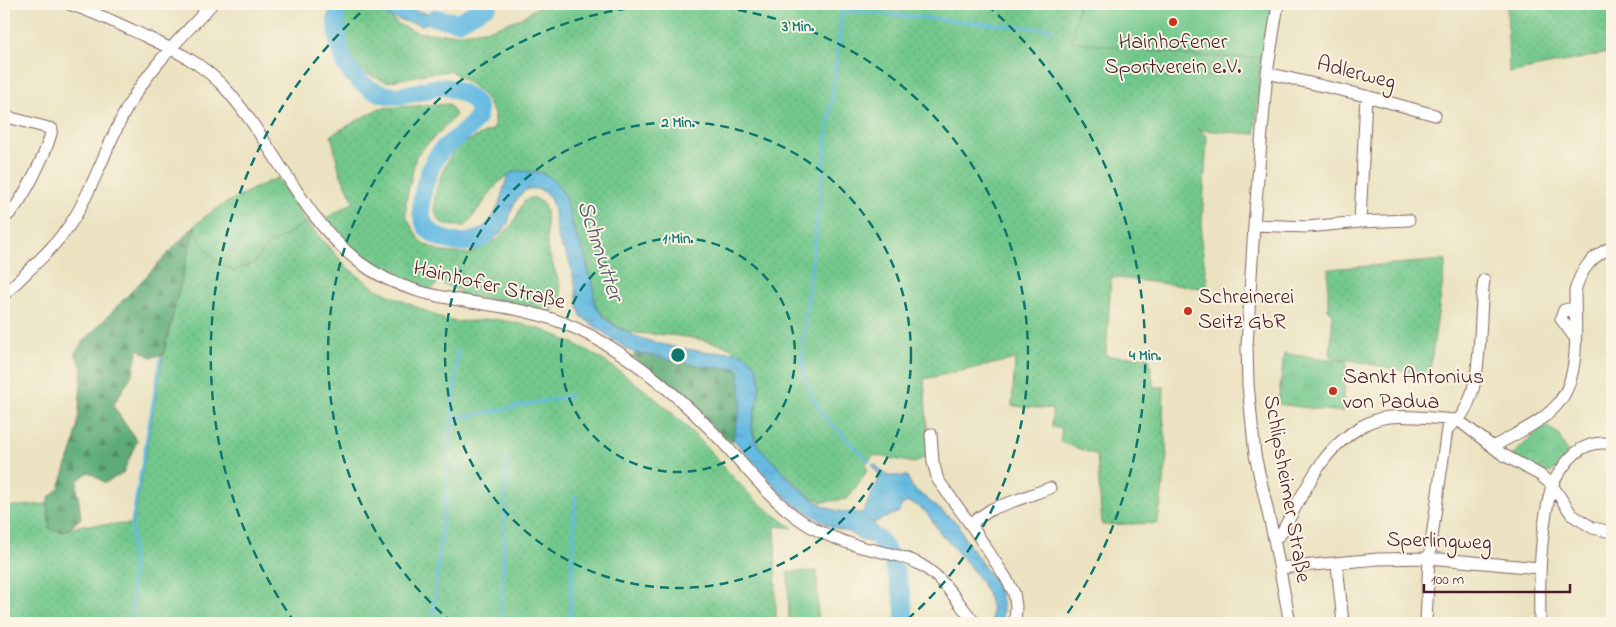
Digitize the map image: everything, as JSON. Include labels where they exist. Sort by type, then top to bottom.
[{"type":"street","name":"Hainhofer Straße","points":[[69,4],[172,48],[195,61],[222,85],[327,231],[360,263],[389,281],[421,293],[500,305],[534,313],[575,327],[622,354],[670,390],[711,430],[771,495],[800,520],[840,541],[902,557],[921,564],[937,576],[975,623]]},
{"type":"street","points":[[4,295],[56,242],[71,222],[130,103],[143,83],[212,4]]},
{"type":"street","name":"Schlipsheimer Straße","points":[[1278,4],[1267,73],[1254,225],[1247,346],[1250,415],[1255,455],[1290,623]]},
{"type":"street","name":"Adlerweg","points":[[1267,73],[1366,96],[1435,115]]},
{"type":"street","points":[[1360,222],[1366,96]]},
{"type":"street","points":[[4,116],[52,129],[45,154],[14,210],[4,218]]},
{"type":"street","points":[[1254,225],[1307,227],[1409,220]]},
{"type":"street","points":[[1492,447],[1535,422],[1560,402],[1574,365],[1576,338],[1575,291],[1583,270],[1591,260],[1601,252],[1612,247]]},
{"type":"street","points":[[4,278],[14,285]]},
{"type":"street","points":[[1426,623],[1429,558],[1447,429],[1464,414],[1475,386],[1484,280]]},
{"type":"street","points":[[1274,539],[1280,535],[1323,461],[1342,442],[1360,428],[1374,420],[1388,417],[1458,420],[1505,456],[1540,475],[1552,485],[1572,515],[1593,528],[1612,532]]},
{"type":"street","points":[[932,434],[933,462],[938,480],[974,528],[1006,578],[1014,593],[1016,606],[1015,623]]},
{"type":"street","points":[[1540,623],[1539,568],[1544,520],[1552,485],[1569,458],[1581,449],[1590,444],[1602,442],[1612,444]]},
{"type":"street","points":[[974,528],[974,521],[992,509],[1050,488]]},
{"type":"street","name":"Sperlingweg","points":[[1280,568],[1378,559],[1429,558],[1539,568]]},
{"type":"street","points":[[1337,564],[1344,623]]},
{"type":"green space","points":[[348,4],[377,4],[399,25],[420,33],[455,34],[491,29],[521,18],[542,4],[1079,4],[1073,41],[1274,4],[1263,62],[1261,63],[1255,134],[1199,130],[1207,136],[1201,241],[1208,289],[1111,277],[1106,356],[1149,357],[1154,387],[1164,387],[1163,414],[1167,456],[1158,523],[1102,525],[1097,455],[1060,442],[1062,429],[1052,427],[1052,409],[1012,406],[1015,359],[924,379],[929,455],[914,463],[874,455],[865,465],[868,470],[847,499],[822,502],[809,496],[756,443],[752,426],[760,386],[743,355],[730,347],[692,338],[633,332],[630,334],[614,324],[596,307],[592,291],[593,284],[588,273],[589,267],[575,232],[562,190],[508,175],[497,184],[466,226],[449,225],[440,221],[434,206],[435,195],[446,163],[459,146],[494,129],[494,114],[484,96],[451,71],[430,73],[387,82],[367,74],[355,64],[345,41],[340,21]]},
{"type":"green space","name":"Hainhofener Sportverein e.V.","points":[[1079,4],[1274,4],[1263,58],[1194,56],[1072,41]]},
{"type":"green space","points":[[1507,4],[1612,4],[1612,52],[1509,73]]},
{"type":"green space","points":[[449,104],[456,115],[416,156],[406,201],[406,217],[421,242],[441,252],[472,254],[493,240],[496,241],[512,225],[524,202],[530,198],[535,198],[543,203],[546,211],[547,248],[560,285],[561,299],[551,313],[497,300],[459,296],[460,291],[438,282],[431,291],[389,275],[343,240],[326,218],[354,202],[340,173],[331,135],[380,108]]},
{"type":"green space","points":[[278,178],[306,222],[266,247],[254,263],[234,271],[218,263],[197,237],[195,225],[224,204]]},
{"type":"green space","points":[[306,222],[349,269],[376,289],[446,320],[461,322],[501,320],[551,333],[595,355],[656,399],[691,431],[755,499],[768,511],[793,528],[775,526],[776,623],[4,623],[4,507],[47,504],[50,529],[60,532],[82,525],[133,524],[163,355],[195,225],[197,237],[218,263],[234,271],[254,263],[266,247]]},
{"type":"green space","points":[[195,225],[163,355],[151,357],[138,349],[133,373],[113,406],[137,441],[123,473],[105,483],[89,472],[78,480],[77,487],[81,518],[67,530],[50,529],[47,504],[49,497],[59,488],[74,444],[78,422],[82,368],[75,353],[84,341]]},
{"type":"green space","points":[[1446,260],[1429,376],[1330,356],[1333,315],[1328,310],[1328,269]]},
{"type":"green space","points":[[635,353],[699,365],[739,370],[741,404],[732,442],[725,438],[633,357]]},
{"type":"green space","points":[[1284,354],[1347,361],[1342,412],[1278,404]]},
{"type":"green space","points":[[1544,425],[1558,433],[1568,455],[1554,471],[1548,473],[1512,456]]},
{"type":"green space","points":[[817,571],[818,623],[789,623],[788,572]]},
{"type":"water","points":[[377,4],[394,4],[428,14],[439,11],[453,14],[458,22],[432,21],[423,25],[403,21],[390,17]]},
{"type":"water","points":[[516,171],[542,173],[553,180],[561,189],[574,230],[584,253],[588,273],[593,283],[595,305],[606,319],[632,335],[665,345],[696,351],[737,352],[752,361],[757,368],[760,385],[752,427],[757,443],[762,451],[796,485],[825,506],[842,512],[863,513],[880,477],[872,466],[874,464],[888,476],[907,476],[912,487],[959,525],[965,539],[996,584],[1003,609],[1001,623],[991,623],[992,611],[989,600],[977,576],[942,535],[927,514],[918,506],[907,502],[901,506],[899,512],[873,523],[891,547],[860,540],[848,532],[832,527],[792,503],[779,491],[733,439],[741,404],[739,370],[699,365],[635,353],[582,317],[570,263],[559,241],[554,211],[550,198],[546,193],[533,189],[523,192],[510,213],[509,222],[501,233],[481,247],[469,250],[462,234],[474,232],[489,221],[498,205],[508,175]]},
{"type":"water","points":[[890,563],[900,565],[904,589],[910,603],[909,623],[894,623],[898,603]]},
{"type":"waterway","name":"Schmutter","points":[[340,4],[336,20],[340,48],[348,68],[363,84],[372,90],[393,96],[445,87],[465,94],[474,101],[478,109],[478,115],[471,126],[442,150],[435,160],[425,186],[421,209],[423,221],[427,228],[447,240],[472,242],[486,235]]},
{"type":"waterway","name":"Schmutter","points":[[435,18],[458,22],[489,4]]},
{"type":"waterway","points":[[819,206],[843,4]]},
{"type":"waterway","points":[[842,10],[1054,30]]},
{"type":"waterway","points":[[818,211],[803,338],[803,366],[806,381],[823,415],[869,461]]},
{"type":"waterway","points":[[432,623],[458,351]]},
{"type":"waterway","points":[[132,623],[132,522],[161,358]]},
{"type":"waterway","points":[[453,419],[571,396]]},
{"type":"waterway","points":[[501,623],[507,458]]},
{"type":"waterway","points":[[570,623],[575,497]]},
{"type":"waterway","name":"Schmutter","points":[[879,539],[890,556],[898,579],[903,603],[904,623]]},
{"type":"place","name":"Hainhofener Sportverein e.V.","points":[[1173,22]]},
{"type":"place","name":"Schreinerei Seitz GbR","points":[[1188,311]]},
{"type":"place","name":"Sankt Antonius von Padua","points":[[1333,391]]}]
